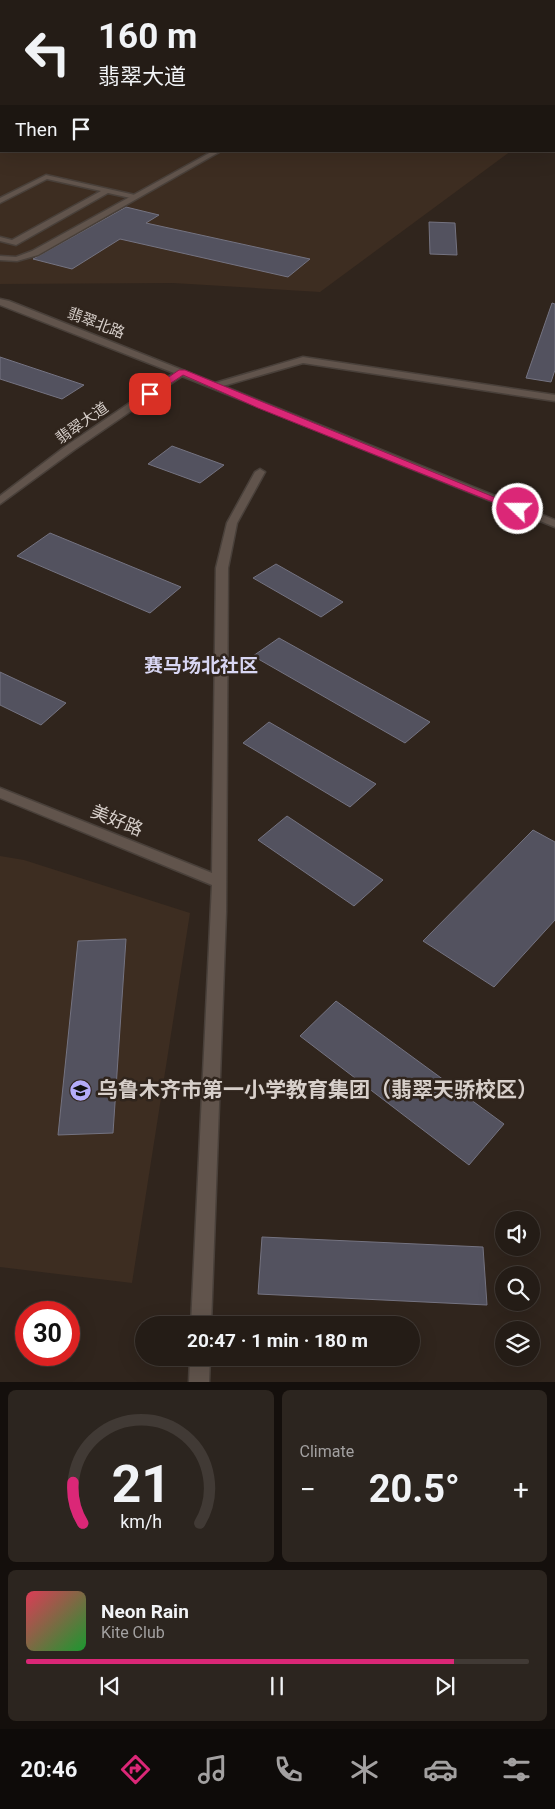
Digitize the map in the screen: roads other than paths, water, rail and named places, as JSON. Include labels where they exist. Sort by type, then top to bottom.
[{"type":"street","points":[[0,258],[17,259],[34,253],[216,152]]},
{"type":"street","points":[[0,201],[46,177],[135,197]]},
{"type":"street","points":[[0,239],[13,243],[106,191]]},
{"type":"street","name":"翡翠北路","points":[[0,302],[182,372],[555,524]]},
{"type":"street","points":[[214,386],[303,360],[555,398]]},
{"type":"street","name":"翡翠大道","points":[[0,501],[70,448],[182,372]]},
{"type":"street","points":[[201,1316],[219,882],[222,568],[232,523],[260,472]]},
{"type":"street","name":"美好路","points":[[0,793],[219,882]]},
{"type":"street","points":[[199,1382],[200,1366]]},
{"type":"place","name":"乌鲁木齐市第一小学教育集团（翡翠天骄校区）","points":[[81,1090]]},
{"type":"district","name":"赛马场北社区","points":[[201,665]]}]
